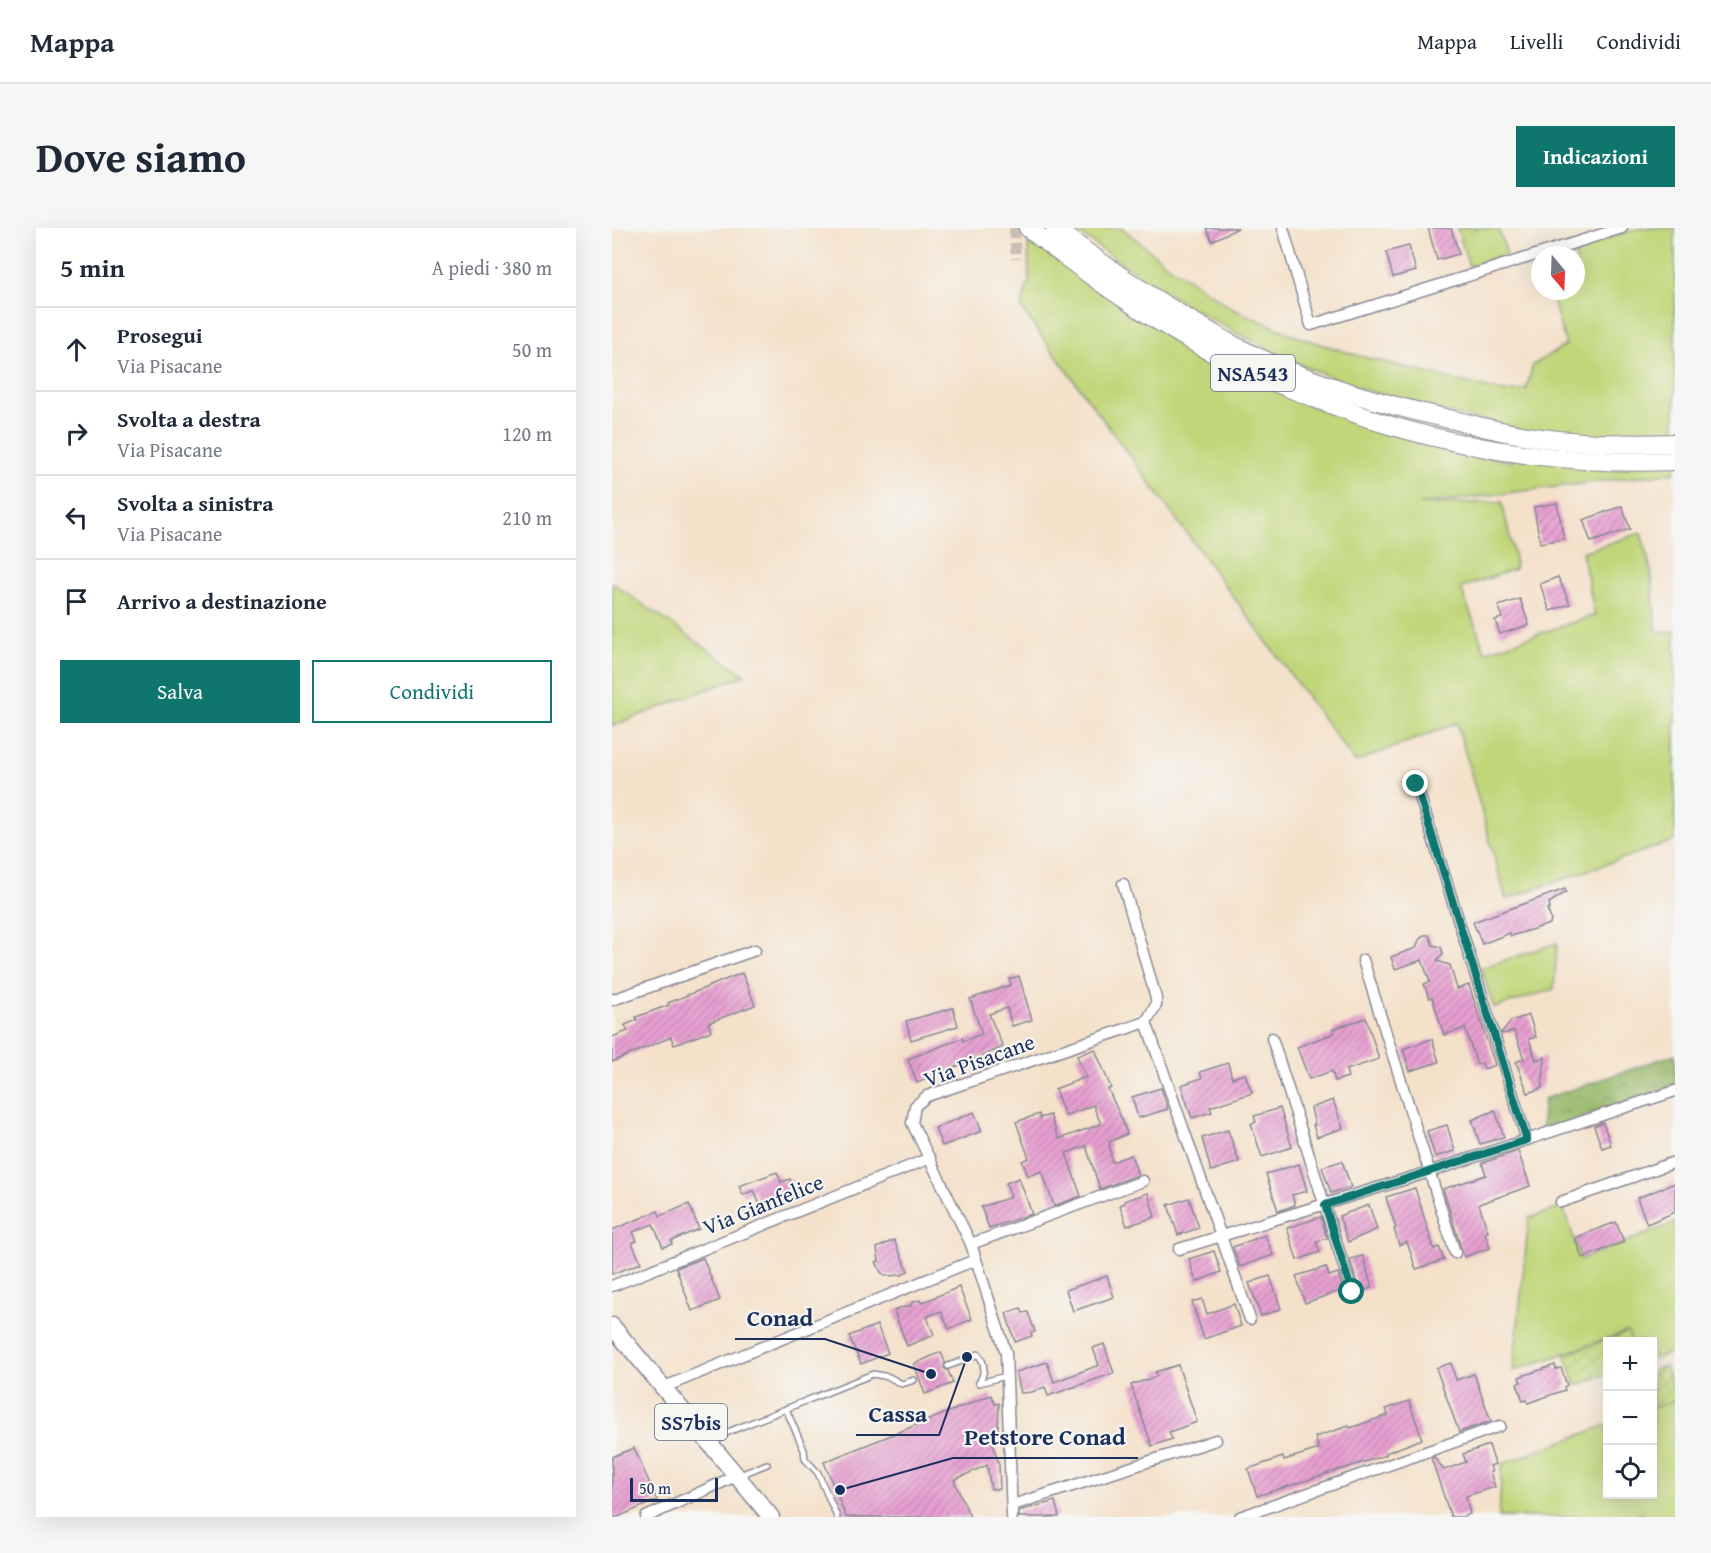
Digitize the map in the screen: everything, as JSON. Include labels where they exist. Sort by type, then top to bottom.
[{"type":"highway","name":"NSA543","points":[[1028,228],[1120,297],[1232,363],[1284,387],[1392,426],[1509,453],[1573,459],[1675,461]]},
{"type":"highway","name":"NSA543","points":[[1055,228],[1085,252],[1227,342],[1291,371],[1339,389],[1398,408],[1513,433],[1572,441],[1675,443]]},
{"type":"main road","name":"SS7bis","points":[[612,1326],[771,1517]]},
{"type":"street","points":[[1283,228],[1311,325],[1622,228]]},
{"type":"street","points":[[1416,784],[1527,1140]]},
{"type":"street","points":[[1123,884],[1156,998],[1156,1005],[1146,1022],[1250,1319]]},
{"type":"street","points":[[612,1000],[755,950]]},
{"type":"street","points":[[1363,960],[1455,1253]]},
{"type":"street","name":"Via Pisacane","points":[[1012,1517],[1006,1353],[971,1244],[912,1123],[915,1106],[927,1096],[1146,1022]]},
{"type":"street","points":[[1272,1038],[1352,1292]]},
{"type":"street","points":[[1179,1250],[1429,1172],[1675,1091]]},
{"type":"street","name":"Via Gianfelice","points":[[612,1286],[930,1158]]},
{"type":"street","points":[[1562,1202],[1675,1162]]},
{"type":"street","points":[[971,1244],[1143,1181]]},
{"type":"street","points":[[662,1388],[975,1260]]},
{"type":"street","points":[[1240,1517],[1500,1426]]},
{"type":"street","points":[[1013,1505],[1216,1440]]},
{"type":"street","points":[[646,1517],[736,1476]]},
{"type":"lane","points":[[974,1356],[978,1354],[983,1361],[984,1374],[979,1383],[1007,1376]]},
{"type":"lane","points":[[948,1366],[962,1361]]},
{"type":"lane","points":[[710,1446],[728,1432],[873,1374],[889,1377],[902,1384],[914,1380]]},
{"type":"lane","points":[[786,1409],[804,1450],[805,1459],[818,1473],[837,1517]]},
{"type":"lane","points":[[736,1476],[766,1464]]},
{"type":"green space","points":[[1072,228],[1122,228],[1166,264],[1235,310],[1295,336],[1356,355],[1503,392],[1526,390],[1533,365],[1566,345],[1553,300],[1585,300],[1585,246],[1583,246],[1640,228],[1675,228],[1675,472],[1420,504],[1502,502],[1515,559],[1515,569],[1461,588],[1485,652],[1595,615],[1582,552],[1641,533],[1651,571],[1656,630],[1669,633],[1675,631],[1675,840],[1506,899],[1457,723],[1355,762],[1021,308],[1029,280],[1028,239],[1250,380],[1308,405],[1385,433],[1512,462],[1517,428],[1394,399],[1316,371],[1279,355],[1207,317],[1105,252]]},
{"type":"green space","points":[[1457,228],[1498,228],[1507,254],[1469,266]]},
{"type":"green space","points":[[612,583],[745,675],[612,726]]},
{"type":"green space","points":[[1557,943],[1554,989],[1494,1008],[1481,968]]},
{"type":"green space","points":[[1675,1054],[1675,1085],[1541,1133],[1544,1099]]},
{"type":"green space","points":[[1563,1207],[1581,1259],[1675,1223],[1675,1351],[1657,1358],[1657,1337],[1629,1337],[1627,1332],[1612,1337],[1603,1337],[1603,1340],[1513,1371],[1529,1218]]},
{"type":"green space","points":[[1628,1332],[1630,1337],[1614,1337]]},
{"type":"green space","points":[[1603,1341],[1603,1375],[1576,1385],[1565,1354]]},
{"type":"green space","points":[[1665,1366],[1675,1393],[1675,1400],[1657,1407],[1657,1391],[1657,1369]]},
{"type":"green space","points":[[1675,1400],[1675,1517],[1644,1517],[1642,1513],[1632,1517],[1499,1517],[1502,1464],[1603,1426],[1603,1499],[1657,1499],[1657,1407]]},
{"type":"building","points":[[1206,228],[1238,228],[1212,241]]},
{"type":"building","points":[[1428,228],[1451,228],[1459,254],[1437,260]]},
{"type":"building","points":[[1409,246],[1416,271],[1393,277],[1386,252]]},
{"type":"building","points":[[1557,503],[1564,539],[1540,543],[1534,507]]},
{"type":"building","points":[[1622,506],[1630,529],[1591,542],[1583,520]]},
{"type":"building","points":[[1558,577],[1570,604],[1550,611],[1540,584]]},
{"type":"building","points":[[1520,599],[1529,625],[1500,634],[1495,620],[1502,618],[1498,606]]},
{"type":"building","points":[[1565,889],[1566,892],[1549,903],[1550,908],[1547,909],[1551,919],[1550,924],[1511,936],[1510,933],[1482,944],[1473,922]]},
{"type":"building","points":[[1424,935],[1429,935],[1433,945],[1441,947],[1443,953],[1437,961],[1450,965],[1457,989],[1469,985],[1495,1065],[1484,1069],[1482,1063],[1477,1065],[1465,1028],[1444,1035],[1432,997],[1429,998],[1424,984],[1430,982],[1422,960],[1395,969],[1391,957],[1416,948]]},
{"type":"building","points":[[742,973],[755,1005],[708,1023],[711,1031],[674,1045],[671,1037],[612,1062],[612,1037],[628,1031],[625,1025],[637,1020],[636,1017]]},
{"type":"building","points":[[1019,976],[1032,1020],[1012,1026],[1007,1008],[989,1014],[1003,1047],[917,1083],[908,1059],[962,1038],[963,1041],[982,1034],[970,999],[1011,985],[1009,979]]},
{"type":"building","points":[[953,1008],[958,1026],[911,1040],[906,1021]]},
{"type":"building","points":[[1529,1015],[1536,1037],[1529,1039],[1536,1060],[1545,1057],[1542,1088],[1528,1093],[1516,1062],[1524,1059],[1514,1031],[1501,1033],[1511,1021]]},
{"type":"building","points":[[1366,1018],[1379,1059],[1346,1070],[1348,1077],[1335,1081],[1332,1071],[1309,1079],[1297,1047],[1335,1033],[1333,1029]]},
{"type":"building","points":[[1432,1039],[1439,1062],[1410,1071],[1403,1049]]},
{"type":"building","points":[[1095,1049],[1111,1088],[1108,1089],[1127,1134],[1109,1142],[1112,1162],[1131,1155],[1138,1175],[1100,1189],[1086,1146],[1066,1153],[1081,1196],[1054,1206],[1042,1171],[1028,1176],[1022,1161],[1029,1158],[1016,1122],[1039,1114],[1040,1118],[1050,1115],[1059,1139],[1101,1124],[1093,1105],[1065,1116],[1055,1089],[1086,1077],[1077,1056]]},
{"type":"building","points":[[1228,1063],[1232,1078],[1245,1074],[1252,1093],[1210,1107],[1212,1112],[1192,1118],[1181,1085],[1202,1078],[1200,1072]]},
{"type":"building","points":[[1161,1088],[1168,1109],[1138,1118],[1132,1097]]},
{"type":"building","points":[[1333,1100],[1343,1128],[1317,1137],[1311,1108]]},
{"type":"building","points":[[1280,1108],[1292,1147],[1262,1157],[1251,1124],[1256,1122],[1254,1116]]},
{"type":"building","points":[[1495,1110],[1504,1137],[1480,1144],[1472,1120]]},
{"type":"building","points":[[974,1112],[982,1131],[942,1146],[935,1128]]},
{"type":"building","points":[[1603,1123],[1611,1145],[1602,1148],[1594,1126]]},
{"type":"building","points":[[1447,1125],[1455,1151],[1435,1157],[1427,1131]]},
{"type":"building","points":[[1228,1130],[1239,1162],[1211,1171],[1202,1138]]},
{"type":"building","points":[[1518,1151],[1530,1186],[1479,1204],[1488,1232],[1485,1233],[1490,1248],[1464,1257],[1443,1189],[1486,1175],[1482,1163]]},
{"type":"building","points":[[1342,1161],[1351,1187],[1331,1193],[1322,1167]]},
{"type":"building","points":[[1299,1164],[1307,1191],[1292,1195],[1295,1205],[1278,1211],[1266,1174]]},
{"type":"building","points":[[777,1172],[781,1182],[790,1179],[797,1197],[762,1210],[754,1190],[743,1195],[739,1186]]},
{"type":"building","points":[[1019,1178],[1032,1214],[989,1228],[981,1207],[1011,1197],[1006,1183]]},
{"type":"building","points":[[1675,1183],[1675,1212],[1647,1224],[1637,1198]]},
{"type":"building","points":[[1415,1188],[1434,1249],[1439,1247],[1444,1260],[1416,1269],[1407,1242],[1399,1245],[1386,1197]]},
{"type":"building","points":[[1148,1193],[1155,1217],[1127,1226],[1120,1205],[1125,1203],[1124,1201]]},
{"type":"building","points":[[1189,1198],[1199,1228],[1178,1235],[1168,1205]]},
{"type":"building","points":[[689,1204],[699,1229],[663,1247],[653,1224],[633,1232],[637,1241],[632,1243],[641,1263],[612,1274],[612,1230],[658,1211],[660,1216]]},
{"type":"building","points":[[1369,1205],[1377,1229],[1348,1242],[1339,1216]]},
{"type":"building","points":[[1321,1217],[1327,1238],[1316,1242],[1320,1252],[1297,1260],[1287,1228]]},
{"type":"building","points":[[1616,1222],[1624,1242],[1582,1258],[1575,1238]]},
{"type":"building","points":[[1265,1235],[1273,1255],[1240,1267],[1233,1247]]},
{"type":"building","points":[[894,1240],[908,1271],[902,1275],[885,1276],[876,1262],[879,1261],[877,1248]]},
{"type":"building","points":[[1214,1251],[1221,1272],[1196,1282],[1189,1259]]},
{"type":"building","points":[[1363,1256],[1372,1288],[1359,1292],[1350,1259]]},
{"type":"building","points":[[703,1258],[720,1300],[692,1311],[676,1268]]},
{"type":"building","points":[[1326,1267],[1329,1276],[1338,1273],[1343,1290],[1305,1303],[1296,1276]]},
{"type":"building","points":[[1107,1276],[1114,1297],[1073,1311],[1066,1290]]},
{"type":"building","points":[[1270,1276],[1281,1309],[1261,1316],[1249,1283]]},
{"type":"building","points":[[959,1287],[972,1319],[949,1329],[941,1311],[927,1317],[934,1335],[907,1346],[894,1311],[911,1306],[912,1302],[920,1300],[921,1303]]},
{"type":"building","points":[[1202,1299],[1207,1314],[1234,1304],[1241,1326],[1204,1339],[1192,1302]]},
{"type":"building","points":[[1021,1308],[1023,1313],[1028,1312],[1035,1332],[1031,1333],[1032,1336],[1015,1342],[1006,1313]]},
{"type":"building","points":[[877,1325],[888,1353],[861,1364],[849,1336]]},
{"type":"building","points":[[1104,1344],[1114,1373],[1048,1396],[1045,1387],[1021,1393],[1016,1372],[1047,1362],[1054,1382],[1099,1365],[1093,1348]]},
{"type":"building","points":[[941,1352],[945,1362],[944,1368],[948,1371],[953,1383],[925,1394],[914,1364]]},
{"type":"building","points":[[1451,1363],[1456,1380],[1474,1374],[1491,1421],[1459,1432],[1436,1368]]},
{"type":"building","points":[[1178,1365],[1197,1422],[1169,1432],[1172,1439],[1152,1446],[1131,1385],[1157,1376],[1155,1372]]},
{"type":"building","points":[[1555,1365],[1556,1369],[1561,1368],[1567,1385],[1564,1387],[1565,1390],[1528,1403],[1527,1400],[1523,1401],[1517,1383],[1521,1382],[1519,1377]]},
{"type":"building","points":[[991,1395],[995,1404],[999,1403],[998,1431],[992,1440],[999,1465],[1000,1489],[991,1489],[987,1465],[954,1480],[970,1517],[846,1517],[824,1462]]},
{"type":"building","points":[[1409,1401],[1422,1439],[1386,1453],[1386,1455],[1257,1496],[1248,1469],[1283,1457],[1284,1460],[1319,1449],[1315,1437],[1388,1415],[1386,1409]]},
{"type":"building","points":[[1489,1445],[1495,1464],[1490,1466],[1492,1472],[1490,1472],[1495,1487],[1466,1496],[1470,1514],[1451,1517],[1431,1458],[1434,1457],[1444,1470],[1466,1462],[1463,1454]]},
{"type":"building","points":[[634,1448],[657,1500],[618,1517],[612,1517],[612,1457]]},
{"type":"building","points":[[1055,1501],[1059,1517],[1019,1517],[1019,1511]]},
{"type":"tunnel","points":[[1014,228],[1016,259]]},
{"type":"place","name":"Cassa","points":[[967,1357]]},
{"type":"place","name":"Conad","points":[[931,1374]]},
{"type":"place","name":"Petstore Conad","points":[[840,1490]]},
{"type":"route","points":[[1352,1292],[1325,1205],[1527,1140],[1416,784]]}]
